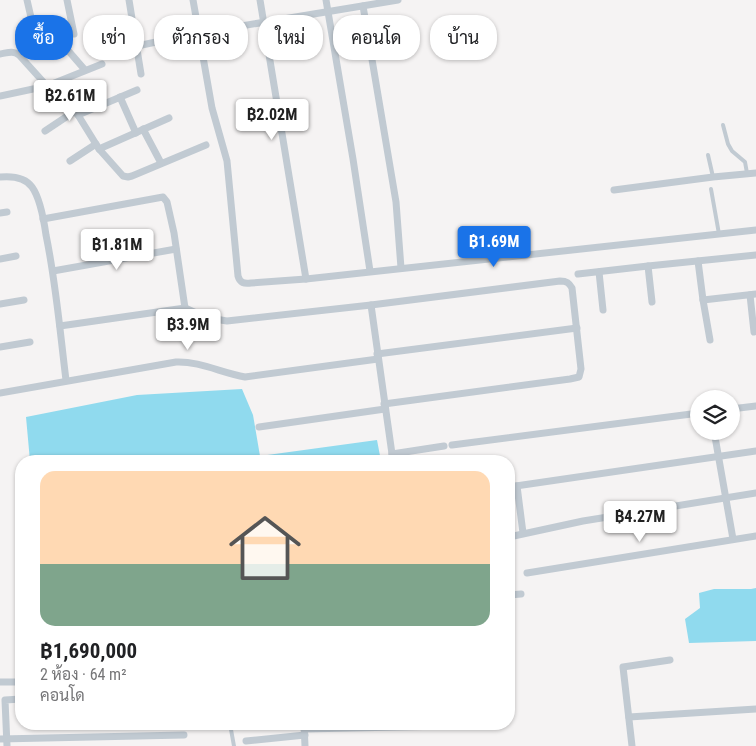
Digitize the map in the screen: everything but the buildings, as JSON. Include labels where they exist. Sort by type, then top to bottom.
[{"type":"street","points":[[27,0],[30,15]]},
{"type":"street","points":[[67,0],[74,34]]},
{"type":"street","points":[[129,0],[132,15]]},
{"type":"street","points":[[193,0],[196,15]]},
{"type":"street","points":[[260,0],[263,15]]},
{"type":"street","points":[[326,0],[370,271]]},
{"type":"street","points":[[304,15],[398,0]]},
{"type":"street","points":[[363,6],[396,202],[401,268]]},
{"type":"street","points":[[0,54],[15,52],[76,113],[98,146],[125,177],[132,176],[206,145]]},
{"type":"street","points":[[73,56],[85,70]]},
{"type":"street","points":[[139,60],[141,74]]},
{"type":"street","points":[[204,60],[212,108],[227,161],[240,280],[245,284],[756,230]]},
{"type":"street","points":[[270,60],[306,279]]},
{"type":"street","points":[[0,96],[47,86],[102,64]]},
{"type":"street","points":[[45,131],[76,113],[137,90]]},
{"type":"street","points":[[120,97],[136,133]]},
{"type":"street","points":[[70,162],[98,146],[136,133],[169,118]]},
{"type":"street","points":[[143,129],[161,163]]},
{"type":"street","points":[[614,190],[756,173]]},
{"type":"street","points":[[0,177],[8,176],[22,179],[32,187],[38,199],[53,270],[66,380]]},
{"type":"street","points":[[43,219],[163,196],[167,202],[186,308]]},
{"type":"street","points":[[53,270],[176,249]]},
{"type":"street","points":[[578,274],[756,255]]},
{"type":"street","points":[[0,259],[16,256]]},
{"type":"street","points":[[698,261],[710,340]]},
{"type":"street","points":[[648,266],[652,302]]},
{"type":"street","points":[[599,272],[602,310]]},
{"type":"street","points":[[60,326],[186,308],[212,319],[227,321],[565,281],[572,288],[581,369],[579,377],[259,426]]},
{"type":"street","points":[[703,300],[753,294],[754,332]]},
{"type":"street","points":[[0,304],[24,300]]},
{"type":"street","points":[[371,305],[392,455]]},
{"type":"street","points":[[0,393],[176,362],[196,364],[245,377],[577,328]]},
{"type":"street","points":[[0,347],[30,342]]},
{"type":"street","points":[[740,408],[756,406]]},
{"type":"street","points":[[406,455],[448,446],[690,415]]},
{"type":"street","points":[[715,440],[733,539]]},
{"type":"street","points":[[523,533],[517,486],[756,451]]},
{"type":"street","points":[[515,535],[583,521],[756,493]]},
{"type":"street","points":[[527,573],[756,536]]},
{"type":"street","points":[[515,595],[522,594]]},
{"type":"street","points":[[632,746],[623,667],[670,660]]},
{"type":"street","points":[[0,682],[15,682]]},
{"type":"street","points":[[15,699],[5,700],[4,741],[184,735]]},
{"type":"street","points":[[629,717],[756,709]]},
{"type":"street","points":[[246,741],[299,730]]},
{"type":"street","points":[[304,730],[305,746]]},
{"type":"lane","points":[[723,125],[728,144],[745,162],[747,173]]},
{"type":"lane","points":[[708,155],[713,177]]},
{"type":"lane","points":[[711,189],[719,234]]},
{"type":"lane","points":[[231,730],[234,746]]},
{"type":"water","points":[[242,389],[253,415],[260,455],[29,455],[26,417],[137,395]]},
{"type":"water","points":[[377,440],[380,455],[267,455]]},
{"type":"water","points":[[756,588],[756,641],[689,643],[685,619],[700,608],[699,593],[714,589]]}]
